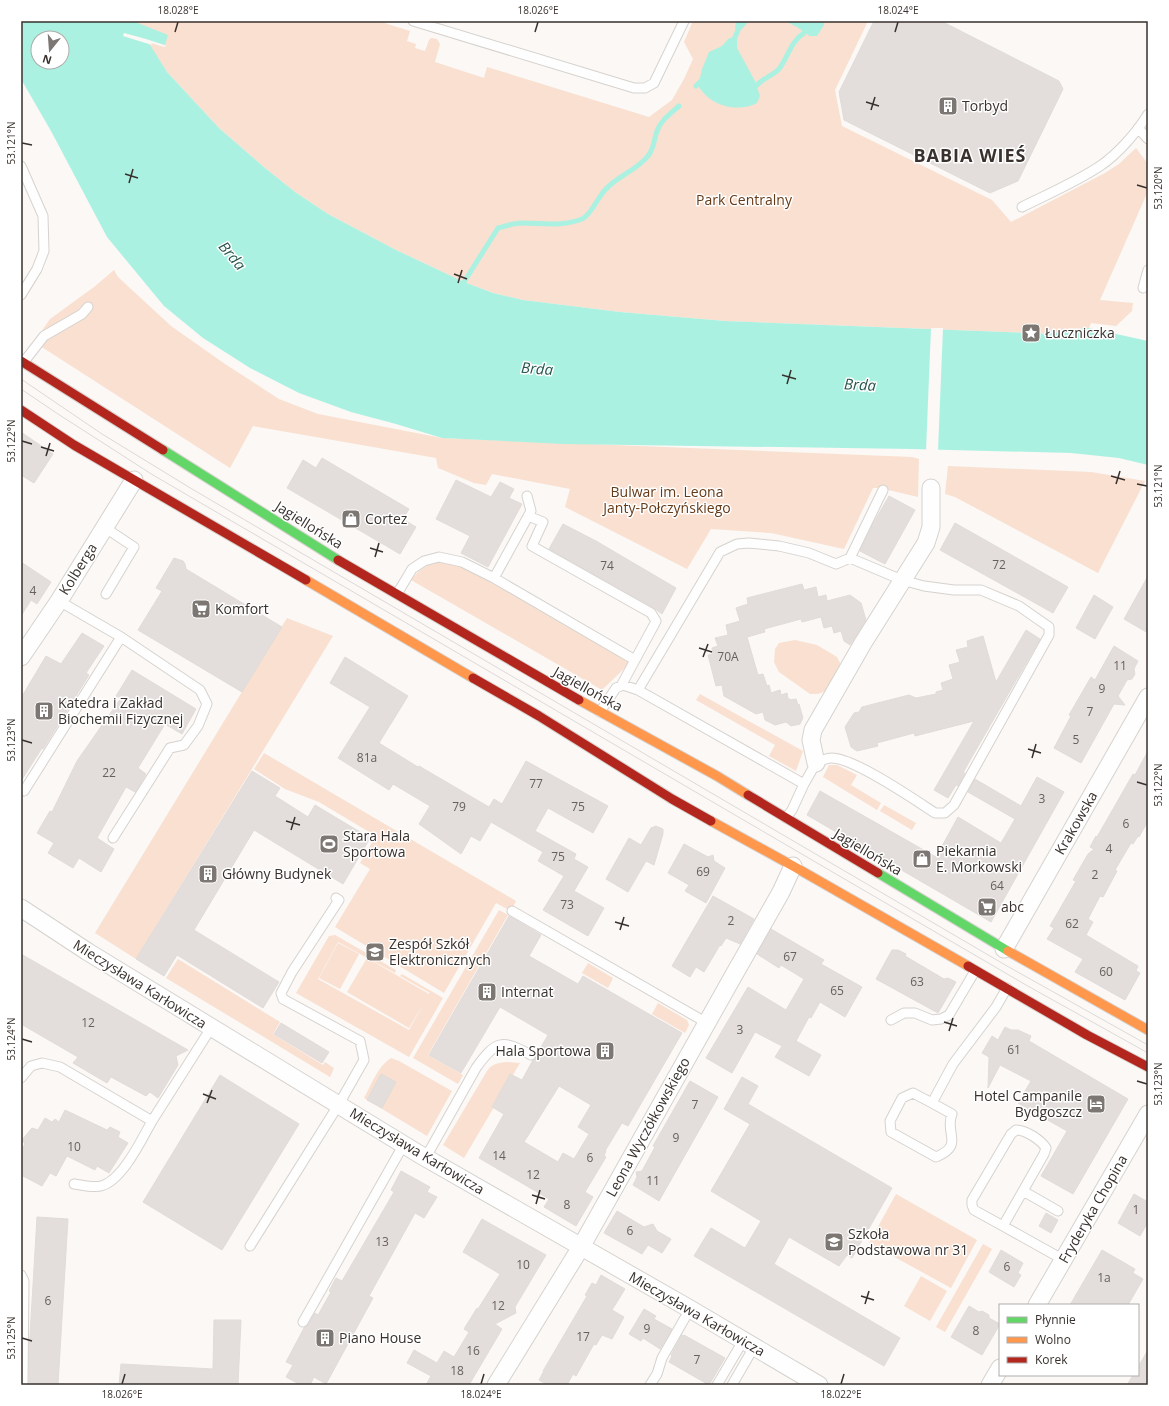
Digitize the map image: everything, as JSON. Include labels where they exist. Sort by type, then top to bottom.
[{"type":"main road","name":"Jagiellońska","points":[[22,362],[334,557],[600,712],[690,761],[1004,949],[1148,1030]]},
{"type":"main road","points":[[21,410],[74,445],[539,716],[672,799],[793,866],[1087,1035],[1148,1067]]},
{"type":"street","name":"Kolberga","points":[[21,657],[134,480]]},
{"type":"street","points":[[816,763],[811,740],[813,730],[863,643],[926,543],[931,527],[930,488]]},
{"type":"street","name":"Krakowska","points":[[1004,949],[1148,697]]},
{"type":"street","name":"Leona Wyczółkowskiego","points":[[496,1385],[581,1247],[781,892],[793,866]]},
{"type":"street","name":"Mieczysława Karłowicza","points":[[21,908],[88,952],[211,1028],[404,1144],[819,1385]]},
{"type":"street","name":"Fryderyka Chopina","points":[[1038,1304],[1148,1114]]},
{"type":"street","points":[[990,1385],[999,1370]]},
{"type":"lane","points":[[413,21],[634,88],[645,88],[654,83],[684,21]]},
{"type":"lane","points":[[1022,207],[1100,166],[1113,156],[1138,128],[1148,114]]},
{"type":"lane","points":[[1138,128],[1148,139]]},
{"type":"lane","points":[[21,166],[43,216],[44,251],[37,270],[21,296]]},
{"type":"lane","points":[[1143,288],[1148,270]]},
{"type":"lane","points":[[22,362],[44,336],[82,314],[88,307]]},
{"type":"lane","points":[[638,690],[720,552],[737,544],[749,543],[779,546],[809,553],[836,564],[850,558],[883,490]]},
{"type":"lane","points":[[494,578],[531,511],[527,496]]},
{"type":"lane","points":[[528,516],[543,522],[532,546],[651,613],[656,621],[621,686]]},
{"type":"lane","points":[[104,527],[134,547],[106,594]]},
{"type":"lane","points":[[397,594],[412,569],[424,561],[439,557],[462,562],[494,578],[635,660]]},
{"type":"lane","points":[[786,818],[792,810],[816,763],[830,758],[844,760],[875,776],[935,813],[945,812],[954,805],[1049,635],[1049,627],[1019,606],[981,590],[954,590],[924,586],[902,580],[850,558]]},
{"type":"lane","points":[[58,601],[120,636],[200,690],[207,704],[198,726],[184,745],[170,748],[112,838]]},
{"type":"lane","points":[[24,791],[120,636]]},
{"type":"lane","points":[[600,712],[616,688],[623,685],[638,690],[804,784]]},
{"type":"lane","points":[[250,1246],[339,1104],[364,1060],[360,1041],[283,999],[281,993],[290,971],[339,900],[336,898]]},
{"type":"lane","points":[[512,912],[707,1023]]},
{"type":"lane","points":[[891,1020],[904,1013],[915,1013],[932,1020],[941,1019],[949,1015],[975,971]]},
{"type":"lane","points":[[932,1103],[953,1064],[996,1007],[1007,988]]},
{"type":"lane","points":[[74,1184],[84,1186],[102,1186],[113,1180],[124,1169],[211,1028]]},
{"type":"lane","points":[[426,1157],[476,1068],[485,1055],[502,1044],[508,1044],[531,1055]]},
{"type":"lane","points":[[21,1078],[31,1066],[42,1063],[60,1067],[152,1122]]},
{"type":"lane","points":[[913,1093],[932,1103],[952,1114],[950,1119],[953,1141],[946,1152],[936,1157],[891,1132],[890,1121],[902,1098],[913,1093]]},
{"type":"lane","points":[[1003,1226],[1024,1191],[1046,1148],[1042,1142],[1021,1130],[1016,1130],[1011,1134],[972,1200],[972,1205],[974,1210],[1064,1260]]},
{"type":"lane","points":[[303,1322],[404,1144]]},
{"type":"lane","points":[[1024,1191],[1058,1210]]},
{"type":"lane","points":[[21,1275],[24,1281],[23,1385]]},
{"type":"lane","points":[[650,1385],[657,1374],[662,1358],[690,1309]]},
{"type":"lane","points":[[717,1385],[748,1344]]},
{"type":"lane","points":[[732,1385],[748,1344]]},
{"type":"green space","name":"Park Centralny","points":[[133,21],[378,21],[410,31],[407,41],[416,44],[415,48],[425,51],[431,38],[437,39],[440,44],[435,62],[484,78],[487,67],[649,117],[672,100],[684,79],[693,59],[684,42],[693,21],[868,21],[835,90],[842,126],[992,200],[1011,222],[1105,173],[1119,164],[1136,148],[1148,164],[1148,191],[1100,300],[1133,303],[1132,311],[1116,326],[1091,323],[1089,328],[1059,331],[1054,334],[725,321],[620,312],[523,300],[493,293],[464,282],[396,250],[328,214],[295,192],[219,128],[167,72]]},
{"type":"green space","name":"Bulwar im. Leona Janty-Połczyńskiego","points":[[114,270],[118,277],[171,326],[225,364],[279,399],[318,414],[442,438],[912,457],[919,459],[918,497],[880,488],[873,488],[844,549],[771,533],[711,529],[687,569],[565,507],[570,489],[492,474],[486,485],[474,483],[438,468],[436,458],[253,426],[230,468],[34,342],[50,319],[94,287]]},
{"type":"green space","points":[[948,466],[1091,472],[1145,481],[1098,573],[955,497],[945,494]]},
{"type":"green space","points":[[438,560],[459,564],[630,663],[602,690],[411,580],[423,568]]},
{"type":"green space","points":[[287,618],[333,636],[136,959],[95,933]]},
{"type":"green space","points":[[795,640],[817,645],[837,657],[840,663],[839,671],[826,691],[818,694],[810,694],[779,672],[774,662],[775,649],[779,643]]},
{"type":"green space","points":[[700,694],[803,751],[796,771],[769,756],[775,745],[696,700]]},
{"type":"green space","points":[[264,753],[516,901],[511,911],[496,903],[444,993],[335,927],[370,869],[360,863],[376,836],[319,802],[285,789],[254,769]]},
{"type":"green space","points":[[829,765],[837,765],[857,775],[851,785],[881,803],[877,810],[823,777]]},
{"type":"green space","points":[[884,805],[916,823],[912,830],[880,811]]},
{"type":"green space","points":[[499,910],[508,915],[428,1055],[463,1075],[458,1084],[413,1058]]},
{"type":"green space","points":[[335,935],[396,970],[395,973],[338,942],[318,979],[409,1030],[424,1003],[409,1028],[347,992],[367,958],[429,994],[430,993],[400,976],[402,974],[443,998],[409,1057],[296,993],[329,936]]},
{"type":"green space","points":[[338,943],[359,954],[340,989],[319,978]]},
{"type":"green space","points":[[178,959],[280,1022],[273,1034],[323,1065],[325,1062],[334,1068],[330,1077],[166,978]]},
{"type":"green space","points":[[588,963],[613,978],[608,988],[582,973]]},
{"type":"green space","points":[[658,1003],[687,1020],[689,1025],[685,1033],[652,1014]]},
{"type":"green space","points":[[391,1058],[452,1091],[427,1136],[364,1098],[378,1071]]},
{"type":"green space","points":[[498,1063],[520,1063],[464,1158],[443,1145],[489,1068]]},
{"type":"green space","points":[[896,1194],[977,1240],[951,1288],[869,1243]]},
{"type":"green space","points":[[983,1244],[992,1249],[945,1332],[936,1327]]},
{"type":"green space","points":[[921,1276],[947,1291],[930,1321],[904,1306]]},
{"type":"water","name":"Brda","points":[[21,21],[133,21],[168,35],[165,45],[147,40],[167,72],[219,128],[295,192],[328,214],[396,250],[464,282],[493,293],[523,300],[620,312],[725,321],[1054,334],[1059,331],[1089,328],[1148,341],[1148,465],[1119,458],[1071,453],[563,444],[442,438],[351,412],[299,393],[250,368],[203,338],[164,306],[107,237],[51,131],[21,79]]},
{"type":"water","points":[[736,21],[749,21],[741,30],[735,29]]},
{"type":"water","points":[[785,21],[824,21],[824,25],[817,36],[810,36]]},
{"type":"water","points":[[733,37],[737,39],[737,48],[755,81],[760,96],[757,103],[739,108],[726,106],[714,101],[698,86],[702,69],[709,52],[722,46],[728,39]]},
{"type":"pier","points":[[124,33],[167,46],[164,47],[151,43],[152,45],[123,36]]},
{"type":"pier","points":[[931,328],[943,328],[938,451],[926,451]]},
{"type":"building","name":"Torbyd","points":[[874,21],[941,21],[1059,81],[1063,89],[1018,181],[990,193],[844,120],[839,92]]},
{"type":"building","points":[[21,432],[53,454],[34,483],[21,475]]},
{"type":"building","points":[[322,458],[409,509],[403,519],[416,527],[400,554],[287,488],[303,460],[316,468]]},
{"type":"building","points":[[456,480],[491,497],[500,482],[514,489],[509,498],[522,504],[488,567],[461,553],[470,536],[436,519]]},
{"type":"building","points":[[889,496],[915,510],[885,564],[860,551]]},
{"type":"building","points":[[955,523],[1068,587],[1053,613],[940,550]]},
{"type":"building","points":[[563,524],[596,541],[676,588],[662,614],[654,608],[549,549]]},
{"type":"building","name":"Komfort","points":[[174,558],[183,561],[186,569],[282,627],[242,692],[138,630],[162,591],[156,588]]},
{"type":"building","points":[[21,562],[51,582],[37,604],[31,600],[21,616]]},
{"type":"building","points":[[1148,576],[1148,633],[1124,619]]},
{"type":"building","points":[[802,584],[804,590],[816,587],[818,597],[826,595],[827,601],[850,595],[861,603],[866,620],[850,645],[844,641],[841,631],[834,633],[832,626],[824,628],[821,617],[802,622],[801,619],[764,629],[765,632],[747,637],[758,675],[763,674],[767,686],[769,685],[771,693],[780,690],[781,695],[787,693],[788,699],[796,699],[798,705],[799,704],[803,718],[800,724],[791,726],[786,722],[775,725],[765,720],[763,712],[756,714],[724,696],[722,685],[716,686],[708,655],[713,654],[712,648],[718,646],[715,638],[728,635],[726,625],[740,621],[736,608],[748,604],[747,598]]},
{"type":"building","points":[[1094,595],[1113,607],[1095,639],[1076,628]]},
{"type":"building","points":[[1026,630],[1040,639],[969,762],[958,786],[956,785],[948,798],[934,790],[974,721],[915,736],[914,733],[877,743],[878,746],[857,751],[851,747],[845,727],[854,713],[859,712],[862,707],[909,695],[916,698],[936,694],[936,692],[943,690],[941,683],[953,679],[949,665],[960,662],[956,650],[968,647],[967,641],[983,636],[996,682]]},
{"type":"building","name":"Katedra i Zakład Biochemii Fizycznej","points":[[82,633],[104,646],[86,673],[89,675],[43,749],[42,748],[21,781],[21,698],[46,656],[61,664]]},
{"type":"building","points":[[1114,646],[1138,661],[1134,669],[1135,674],[1132,679],[1127,680],[1118,696],[1125,705],[1114,704],[1081,763],[1054,748],[1071,716],[1069,715],[1091,677],[1095,680]]},
{"type":"building","points":[[345,657],[408,696],[379,743],[418,767],[419,766],[489,807],[494,799],[502,804],[526,761],[608,806],[593,833],[548,808],[535,831],[576,854],[574,859],[588,867],[574,891],[604,908],[588,936],[543,910],[564,876],[538,861],[543,852],[491,822],[480,841],[471,836],[461,854],[419,824],[430,806],[393,784],[389,790],[338,758],[370,707],[330,683]]},
{"type":"building","points":[[132,670],[196,709],[182,734],[165,724],[138,768],[146,774],[139,786],[135,792],[126,787],[97,838],[114,849],[101,872],[79,858],[73,868],[48,853],[54,843],[37,833],[50,811],[52,812],[77,761],[121,698],[116,696]]},
{"type":"building","points":[[1148,751],[1148,821],[1139,837],[1138,836],[1133,844],[1131,843],[1115,870],[1117,871],[1103,897],[1100,896],[1088,919],[1093,922],[1086,935],[1138,966],[1136,971],[1140,973],[1125,1000],[1075,972],[1083,959],[1047,939],[1054,928],[1050,926],[1076,881],[1073,880],[1088,854],[1094,849],[1090,847],[1133,774],[1135,775]]},
{"type":"building","name":"Główny Budynek","points":[[252,771],[280,788],[275,796],[308,817],[315,805],[370,838],[343,884],[254,830],[194,930],[279,982],[263,1008],[177,955],[164,976],[136,959]]},
{"type":"building","points":[[1037,777],[1064,792],[991,922],[807,815],[820,791],[936,857],[958,817],[1001,843],[1015,819],[968,792],[975,779],[1021,806]]},
{"type":"building","points":[[656,826],[663,829],[663,834],[654,865],[646,861],[628,892],[606,879],[629,838],[641,845],[651,828]]},
{"type":"building","points":[[684,844],[708,857],[713,855],[714,861],[725,868],[706,903],[685,891],[689,885],[668,873]]},
{"type":"building","points":[[713,896],[754,919],[740,944],[726,938],[721,946],[720,945],[704,972],[696,967],[690,977],[672,966]]},
{"type":"building","points":[[509,916],[541,935],[529,956],[578,984],[583,976],[682,1033],[628,1126],[622,1123],[605,1151],[604,1156],[606,1157],[585,1192],[593,1197],[576,1226],[544,1207],[549,1199],[479,1158],[504,1114],[492,1107],[510,1074],[522,1080],[548,1035],[500,1007],[461,1073],[429,1055]],"holes":[[[559,1086],[591,1105],[578,1127],[589,1134],[574,1159],[563,1153],[558,1162],[524,1142]]]},
{"type":"building","points":[[771,929],[824,960],[821,964],[862,987],[845,1017],[820,1002],[811,1018],[809,1017],[796,1041],[821,1055],[809,1076],[775,1057],[782,1046],[755,1032],[732,1073],[706,1058],[748,987],[786,1010],[804,979],[781,965],[779,968],[757,954]]},
{"type":"building","points":[[892,950],[898,950],[906,954],[905,956],[944,979],[948,978],[956,982],[938,1013],[876,979]]},
{"type":"building","points":[[21,954],[188,1050],[176,1056],[178,1065],[158,1098],[150,1092],[146,1096],[111,1077],[107,1083],[73,1063],[78,1057],[21,1024]]},
{"type":"building","points":[[281,1023],[329,1052],[322,1063],[274,1034]]},
{"type":"building","points":[[1005,1027],[1011,1030],[1018,1030],[1031,1036],[1029,1041],[1128,1099],[1073,1194],[1041,1176],[1067,1131],[1018,1103],[1031,1081],[1000,1065],[988,1088],[989,1057],[982,1053],[992,1036],[998,1040]]},
{"type":"building","points":[[381,1074],[396,1082],[382,1108],[367,1100]]},
{"type":"building","points":[[220,1075],[299,1124],[222,1250],[143,1202]]},
{"type":"building","points":[[742,1077],[758,1086],[748,1104],[892,1188],[852,1258],[847,1255],[839,1266],[789,1237],[774,1264],[900,1338],[884,1366],[694,1256],[711,1228],[745,1248],[761,1221],[711,1191],[750,1124],[724,1109]]},
{"type":"building","points":[[690,1081],[718,1097],[659,1201],[633,1185],[637,1177],[636,1172],[642,1171],[655,1147],[653,1146]]},
{"type":"building","points":[[65,1110],[107,1130],[110,1127],[120,1132],[118,1137],[128,1143],[109,1173],[97,1166],[95,1170],[67,1156],[56,1176],[50,1173],[42,1186],[21,1175],[21,1151],[25,1144],[22,1140],[32,1128],[38,1130],[45,1118],[52,1122],[55,1119],[59,1122]]},
{"type":"building","points":[[401,1171],[430,1187],[427,1192],[437,1197],[424,1218],[415,1213],[369,1296],[373,1298],[326,1384],[314,1377],[310,1385],[301,1385],[286,1377],[293,1365],[286,1362],[304,1328],[308,1325],[315,1313],[318,1315],[331,1292],[329,1291],[336,1278],[342,1281],[394,1192],[391,1190]]},
{"type":"building","points":[[1134,1194],[1148,1202],[1148,1222],[1140,1236],[1118,1223]]},
{"type":"building","points":[[617,1211],[644,1227],[653,1224],[657,1231],[671,1239],[662,1253],[648,1245],[642,1254],[604,1233]]},
{"type":"building","points":[[1046,1213],[1058,1220],[1051,1233],[1039,1226]]},
{"type":"building","points":[[37,1217],[68,1219],[58,1385],[29,1383],[29,1352]]},
{"type":"building","points":[[482,1219],[546,1255],[515,1307],[516,1313],[495,1324],[502,1329],[469,1385],[426,1385],[431,1376],[407,1363],[414,1350],[437,1363],[444,1351],[454,1357],[469,1332],[464,1329],[500,1274],[463,1252]]},
{"type":"building","points":[[1001,1250],[1023,1263],[1018,1273],[1021,1275],[1014,1287],[989,1272]]},
{"type":"building","points":[[1102,1250],[1135,1269],[1133,1273],[1143,1279],[1129,1304],[1071,1304]]},
{"type":"building","points":[[601,1275],[625,1289],[612,1310],[624,1317],[612,1339],[602,1335],[596,1345],[594,1344],[576,1376],[573,1374],[567,1385],[548,1385],[539,1380],[543,1371],[587,1296],[585,1295],[592,1283],[596,1285]]},
{"type":"building","points":[[969,1306],[979,1312],[982,1311],[989,1315],[989,1318],[999,1323],[982,1355],[951,1337]]},
{"type":"building","points":[[644,1309],[656,1316],[654,1319],[672,1329],[660,1349],[643,1338],[641,1341],[629,1334]]},
{"type":"building","points":[[214,1320],[241,1320],[238,1385],[119,1385],[121,1364],[213,1369]]},
{"type":"building","points":[[682,1335],[725,1358],[709,1385],[669,1362],[672,1356],[671,1355]]},
{"type":"building","points":[[1148,1350],[1148,1385],[1127,1385],[1132,1376],[1139,1376],[1139,1365]]},
{"type":"waterway","points":[[732,44],[742,21]]},
{"type":"waterway","points":[[756,86],[779,69],[796,40],[804,33]]},
{"type":"waterway","points":[[696,86],[703,79]]},
{"type":"waterway","points":[[464,282],[498,228],[519,223],[567,223],[585,217],[602,193],[610,185],[638,166],[648,156],[652,150],[657,131],[661,123],[679,106]]},
{"type":"tram line","points":[[21,379],[102,434],[192,489],[1007,966],[1148,1045]]},
{"type":"tram line","points":[[21,389],[153,475],[1026,985],[1148,1053]]},
{"type":"traffic: fast","points":[[163,450],[338,560]]},
{"type":"traffic: fast","points":[[878,873],[1008,951]]},
{"type":"traffic: slow","points":[[306,580],[473,678]]},
{"type":"traffic: slow","points":[[579,700],[717,776],[748,795]]},
{"type":"traffic: slow","points":[[711,821],[968,966]]},
{"type":"traffic: slow","points":[[1008,951],[1148,1030]]},
{"type":"traffic: jam","points":[[21,361],[163,450]]},
{"type":"traffic: jam","points":[[21,410],[74,445],[306,580]]},
{"type":"traffic: jam","points":[[338,560],[579,700]]},
{"type":"traffic: jam","points":[[473,678],[539,716],[672,799],[711,821]]},
{"type":"traffic: jam","points":[[748,795],[878,873]]},
{"type":"traffic: jam","points":[[968,966],[1087,1035],[1148,1067]]},
{"type":"place","name":"Torbyd","points":[[948,106]]},
{"type":"place","name":"Łuczniczka","points":[[1031,333]]},
{"type":"place","name":"Cortez","points":[[351,519]]},
{"type":"place","name":"Komfort","points":[[201,609]]},
{"type":"place","name":"Katedra i Zakład Biochemii Fizycznej","points":[[44,711]]},
{"type":"place","name":"Stara Hala Sportowa","points":[[329,844]]},
{"type":"place","name":"Piekarnia E. Morkowski","points":[[922,859]]},
{"type":"place","name":"Główny Budynek","points":[[208,874]]},
{"type":"place","name":"abc","points":[[987,907]]},
{"type":"place","name":"Zespół Szkół Elektronicznych","points":[[375,952]]},
{"type":"place","name":"Internat","points":[[487,992]]},
{"type":"place","name":"Hala Sportowa","points":[[605,1051]]},
{"type":"place","name":"Hotel Campanile Bydgoszcz","points":[[1096,1104]]},
{"type":"place","name":"Szkoła Podstawowa nr 31","points":[[834,1242]]},
{"type":"place","name":"Piano House","points":[[325,1338]]},
{"type":"district","name":"BABIA WIEŚ","points":[[970,156]]}]
